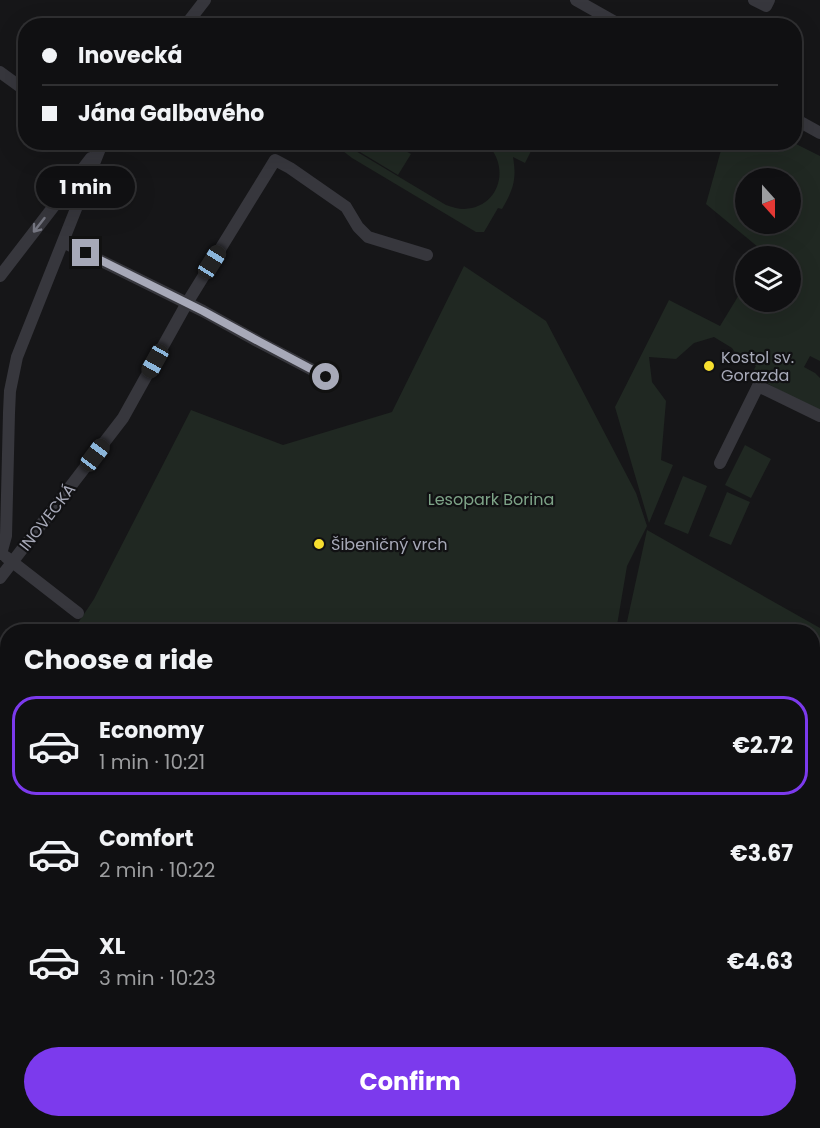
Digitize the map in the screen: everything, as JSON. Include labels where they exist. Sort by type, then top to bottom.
[{"type":"street","points":[[191,18],[205,0]]},
{"type":"street","points":[[576,0],[593,4],[611,18]]},
{"type":"street","points":[[754,0],[766,6],[769,0]]},
{"type":"street","points":[[0,72],[18,85]]},
{"type":"street","points":[[802,124],[820,133]]},
{"type":"street","points":[[0,276],[95,150]]},
{"type":"street","points":[[78,613],[1,553],[6,536],[9,413],[17,357],[98,150]]},
{"type":"street","name":"INOVECKÁ","points":[[0,578],[123,418],[187,303],[275,160],[346,207],[358,227],[368,237],[427,255]]},
{"type":"street","points":[[63,242],[187,303],[326,377]]},
{"type":"street","points":[[720,463],[758,386],[820,416]]},
{"type":"street","points":[[680,1128],[687,1128]]},
{"type":"green space","points":[[802,147],[820,156],[820,361],[810,356],[804,367],[820,378],[820,410],[760,379],[752,373],[756,366],[747,361],[744,366],[732,348],[714,337],[694,343],[676,359],[649,357],[652,382],[666,401],[661,460],[673,465],[649,523],[615,407],[669,300],[720,326],[735,301],[735,312],[801,312],[801,246],[757,246],[742,234],[801,234],[801,168],[735,168],[735,228],[706,204],[721,150],[802,150]]},
{"type":"green space","points":[[354,150],[446,205],[464,209],[486,202],[498,184],[500,174],[492,150],[532,150],[525,163],[513,157],[515,172],[509,196],[502,209],[498,208],[484,232],[476,232],[343,151]]},
{"type":"green space","points":[[357,150],[404,150],[411,154],[398,175]]},
{"type":"green space","name":"Lesopark Borina","points":[[464,266],[546,321],[636,493],[647,526],[627,566],[617,624],[77,624],[94,599],[191,410],[283,445],[392,412]]},
{"type":"green space","points":[[745,445],[771,459],[751,498],[725,485]]},
{"type":"green space","points":[[683,476],[707,486],[688,534],[664,524]]},
{"type":"green space","points":[[727,492],[750,502],[731,545],[709,536]]},
{"type":"green space","points":[[647,530],[813,624],[627,624]]},
{"type":"place","name":"Kostol sv. Gorazda","points":[[709,366]]},
{"type":"place","name":"Šibeničný vrch","points":[[319,544]]},
{"type":"route","points":[[86,253],[203,311],[326,377]]}]
